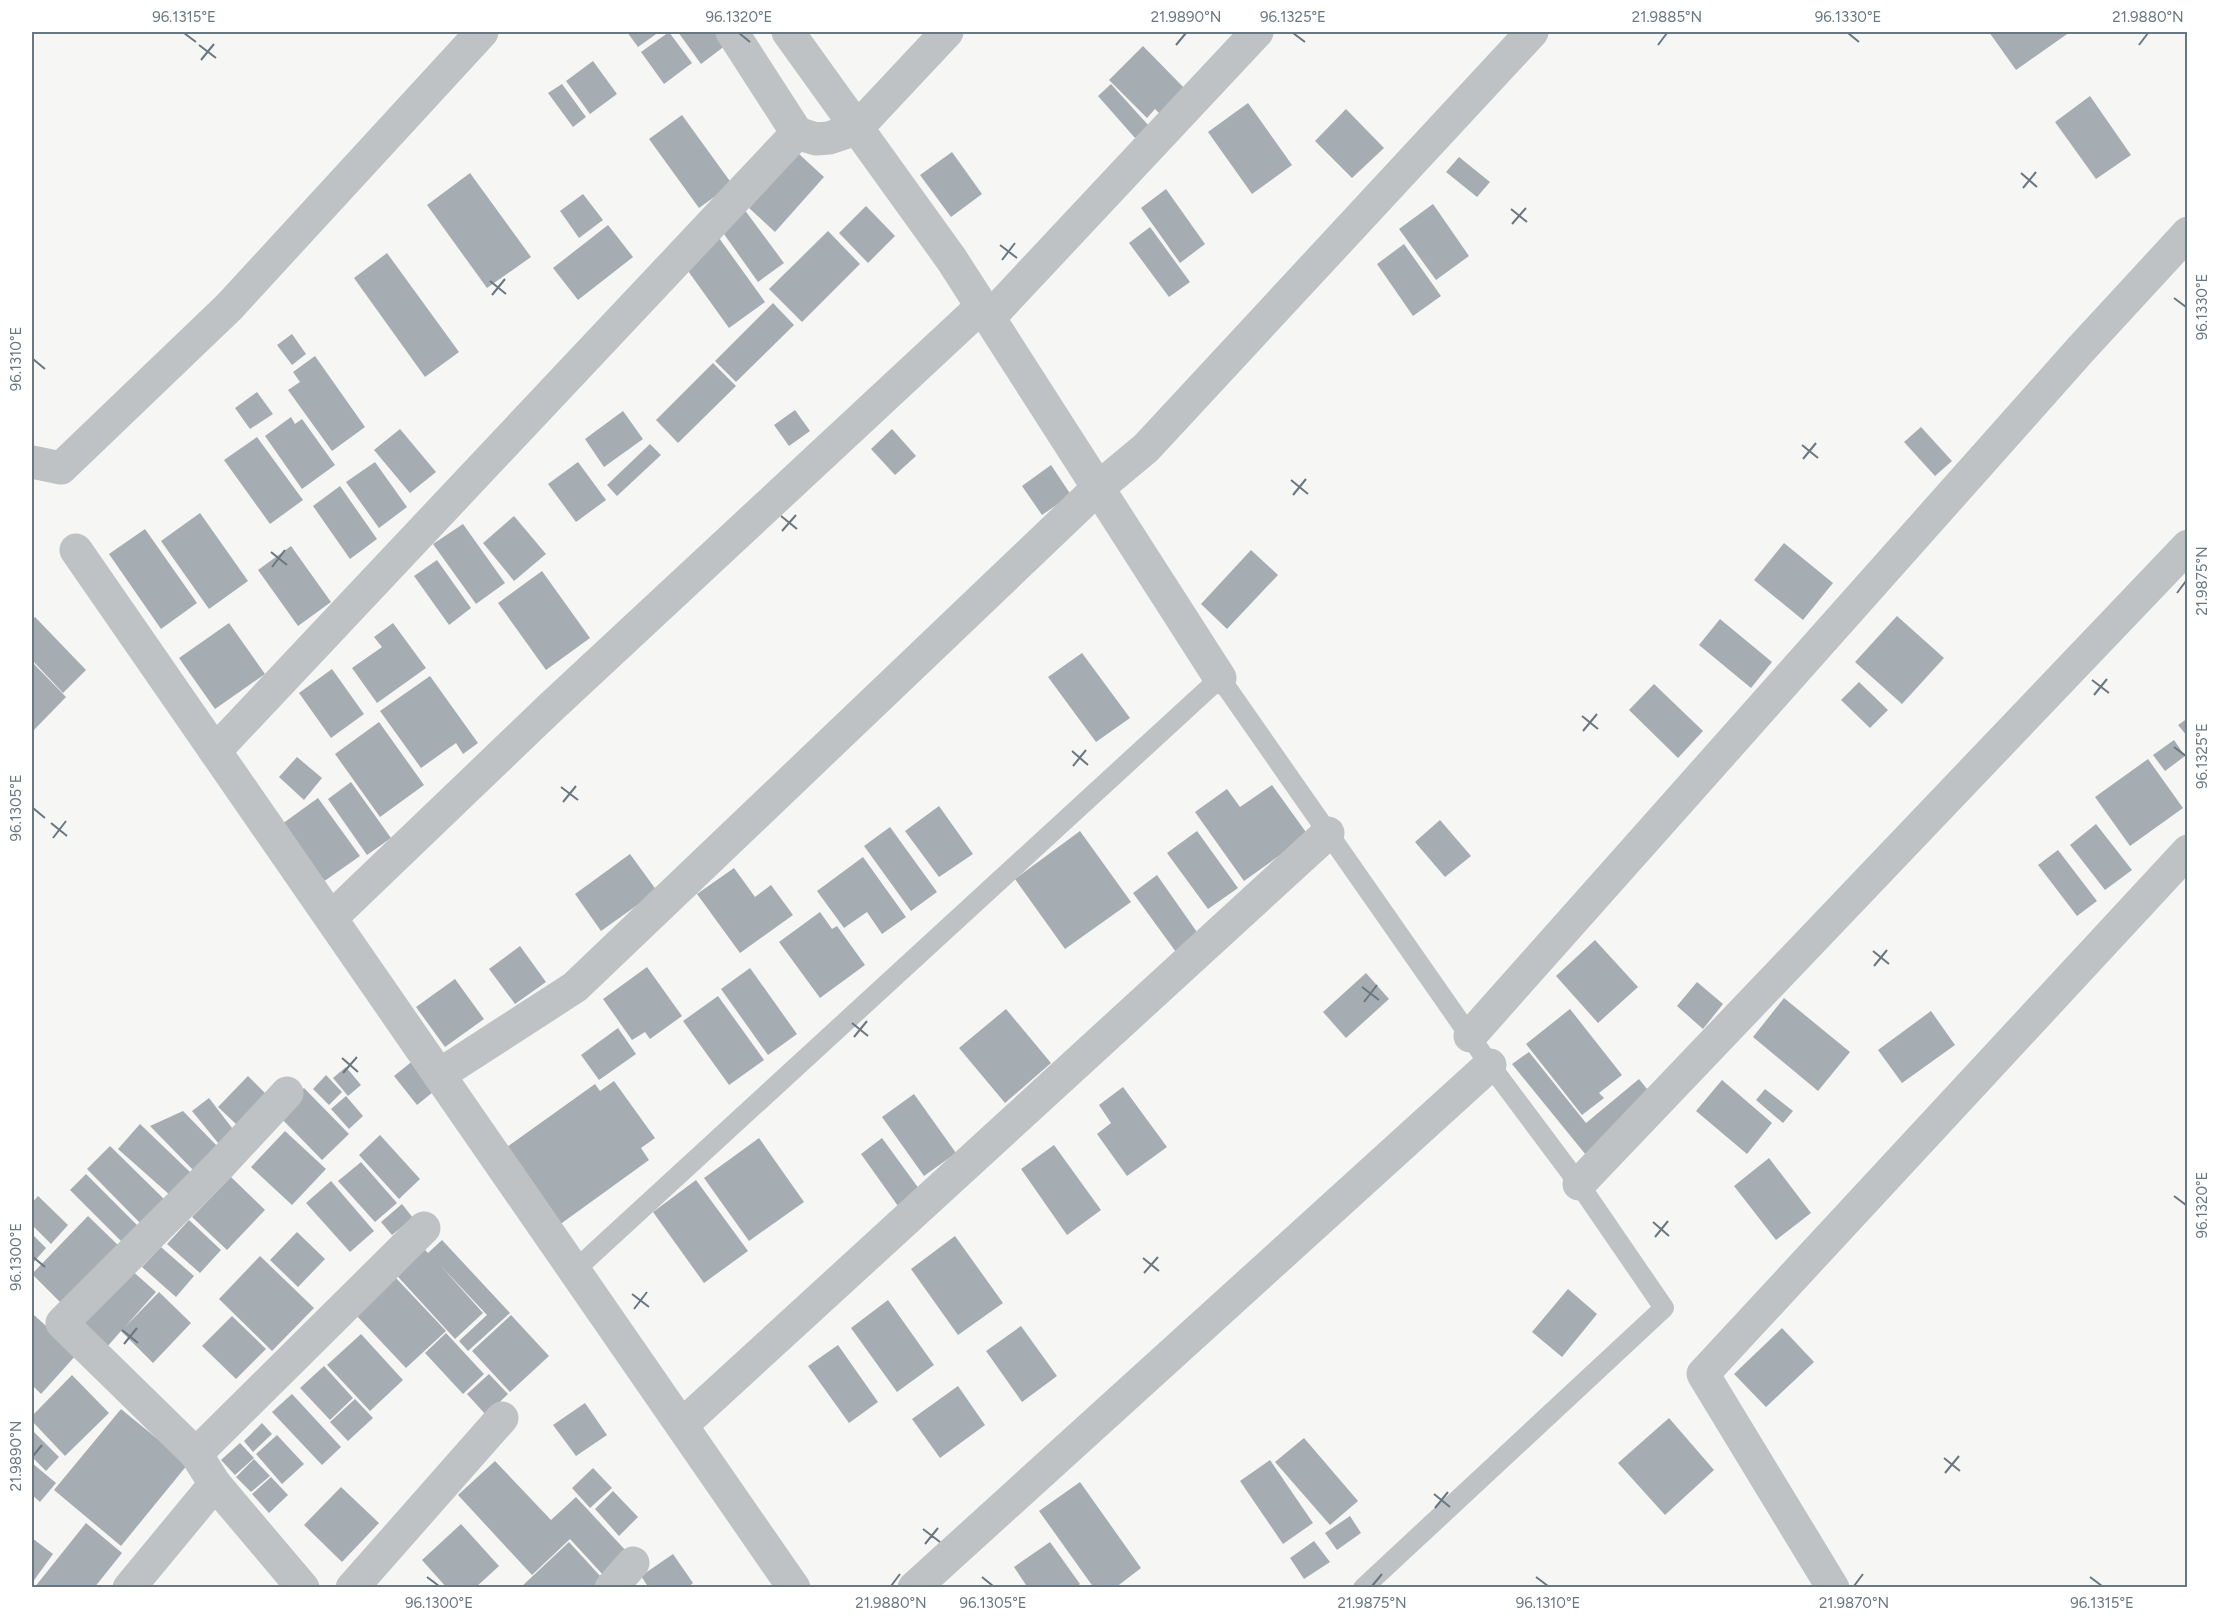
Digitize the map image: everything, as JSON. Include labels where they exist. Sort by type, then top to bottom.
[{"type":"street","points":[[32,462],[61,468],[229,307],[482,32]]},
{"type":"street","points":[[732,32],[797,133],[816,139],[829,138],[856,129],[947,32]]},
{"type":"street","points":[[788,32],[952,260],[1220,678]]},
{"type":"street","points":[[331,918],[549,709],[985,312],[1257,32]]},
{"type":"street","points":[[439,1075],[575,987],[1098,488],[1146,447],[1532,32]]},
{"type":"street","points":[[215,751],[797,133]]},
{"type":"street","points":[[1470,1036],[2187,233]]},
{"type":"street","points":[[1579,1184],[2187,546]]},
{"type":"street","points":[[76,550],[794,1587]]},
{"type":"street","points":[[682,1425],[1328,833]]},
{"type":"street","points":[[1833,1587],[1703,1374],[2187,851]]},
{"type":"street","points":[[914,1587],[1490,1065]]},
{"type":"street","points":[[287,1093],[62,1323],[196,1454],[214,1484],[303,1587]]},
{"type":"street","points":[[196,1454],[424,1228]]},
{"type":"street","points":[[352,1587],[502,1418]]},
{"type":"street","points":[[129,1587],[214,1484]]},
{"type":"street","points":[[611,1587],[633,1563]]},
{"type":"lane","points":[[574,1270],[1220,678],[1490,1065],[1579,1184],[1664,1308],[1363,1587]]},
{"type":"building","points":[[627,32],[659,32],[638,47]]},
{"type":"building","points":[[669,32],[692,63],[664,84],[641,52]]},
{"type":"building","points":[[678,32],[723,32],[730,42],[701,64]]},
{"type":"building","points":[[1989,32],[2070,32],[2016,70]]},
{"type":"building","points":[[1143,46],[1190,94],[1165,119],[1155,109],[1147,118],[1109,80]]},
{"type":"building","points":[[593,61],[617,94],[590,114],[566,81]]},
{"type":"building","points":[[562,84],[586,117],[573,127],[548,93]]},
{"type":"building","points":[[1111,84],[1149,126],[1135,138],[1098,96]]},
{"type":"building","points":[[2090,96],[2131,155],[2096,179],[2055,122]]},
{"type":"building","points":[[1248,103],[1292,165],[1252,194],[1208,132]]},
{"type":"building","points":[[1346,109],[1384,148],[1352,178],[1315,141]]},
{"type":"building","points":[[682,115],[732,184],[699,208],[649,139]]},
{"type":"building","points":[[952,152],[982,194],[951,217],[920,175]]},
{"type":"building","points":[[799,154],[824,177],[775,232],[749,208]]},
{"type":"building","points":[[1459,157],[1490,182],[1477,197],[1446,172]]},
{"type":"building","points":[[470,173],[531,257],[487,288],[427,205]]},
{"type":"building","points":[[1166,189],[1205,244],[1180,263],[1141,208]]},
{"type":"building","points":[[583,194],[603,220],[579,238],[560,211]]},
{"type":"building","points":[[1433,204],[1469,256],[1436,280],[1399,229]]},
{"type":"building","points":[[866,206],[895,236],[868,263],[839,233]]},
{"type":"building","points":[[744,209],[784,263],[758,282],[719,227]]},
{"type":"building","points":[[608,225],[633,257],[578,300],[553,268]]},
{"type":"building","points":[[1150,227],[1190,282],[1169,297],[1129,243]]},
{"type":"building","points":[[828,231],[860,264],[802,322],[769,289]]},
{"type":"building","points":[[719,238],[765,302],[729,328],[683,264]]},
{"type":"building","points":[[1404,244],[1441,296],[1413,316],[1377,264]]},
{"type":"building","points":[[387,253],[459,352],[425,377],[354,278]]},
{"type":"building","points":[[773,303],[794,325],[736,382],[715,361]]},
{"type":"building","points":[[292,334],[306,354],[292,365],[277,345]]},
{"type":"building","points":[[315,356],[365,427],[332,451],[288,390],[300,382],[293,372]]},
{"type":"building","points":[[713,363],[736,386],[678,443],[656,420]]},
{"type":"building","points":[[257,392],[273,414],[250,429],[235,408]]},
{"type":"building","points":[[795,410],[810,431],[789,446],[774,425]]},
{"type":"building","points":[[623,411],[643,439],[604,467],[585,439]]},
{"type":"building","points":[[291,417],[295,424],[302,419],[335,465],[302,489],[265,436]]},
{"type":"building","points":[[1921,427],[1952,461],[1935,476],[1904,442]]},
{"type":"building","points":[[400,429],[436,472],[410,493],[374,450]]},
{"type":"building","points":[[892,429],[916,456],[895,475],[871,449]]},
{"type":"building","points":[[257,437],[303,500],[270,524],[224,460]]},
{"type":"building","points":[[650,444],[661,455],[617,496],[607,485]]},
{"type":"building","points":[[375,462],[407,507],[379,528],[346,482]]},
{"type":"building","points":[[578,462],[606,500],[576,522],[548,484]]},
{"type":"building","points":[[1051,465],[1071,495],[1042,515],[1022,486]]},
{"type":"building","points":[[340,486],[377,539],[350,559],[313,506]]},
{"type":"building","points":[[200,513],[248,581],[209,609],[161,541]]},
{"type":"building","points":[[514,516],[546,554],[514,581],[483,543]]},
{"type":"building","points":[[463,524],[505,583],[476,604],[433,544]]},
{"type":"building","points":[[145,529],[197,603],[161,629],[109,554]]},
{"type":"building","points":[[1784,543],[1833,583],[1803,620],[1754,580]]},
{"type":"building","points":[[291,546],[331,602],[298,626],[258,570]]},
{"type":"building","points":[[1251,550],[1278,575],[1227,629],[1201,604]]},
{"type":"building","points":[[437,560],[471,608],[449,625],[414,576]]},
{"type":"building","points":[[542,571],[590,638],[546,670],[498,603]]},
{"type":"building","points":[[1897,616],[1944,658],[1902,704],[1855,662]]},
{"type":"building","points":[[35,617],[86,670],[63,693],[32,660],[32,620]]},
{"type":"building","points":[[1720,619],[1772,662],[1751,688],[1699,645]]},
{"type":"building","points":[[229,623],[265,674],[215,709],[179,658]]},
{"type":"building","points":[[393,623],[426,668],[377,703],[352,668],[382,647],[374,637]]},
{"type":"building","points":[[1082,653],[1130,718],[1096,742],[1048,677]]},
{"type":"building","points":[[32,662],[66,697],[32,732]]},
{"type":"building","points":[[332,669],[364,714],[331,738],[299,693]]},
{"type":"building","points":[[430,676],[478,743],[463,754],[456,743],[421,768],[380,711]]},
{"type":"building","points":[[1859,682],[1888,710],[1870,728],[1841,700]]},
{"type":"building","points":[[1654,684],[1703,731],[1678,758],[1629,710]]},
{"type":"building","points":[[2188,718],[2188,737],[2178,725]]},
{"type":"building","points":[[379,722],[424,785],[380,817],[335,754]]},
{"type":"building","points":[[2174,740],[2185,756],[2165,771],[2153,755]]},
{"type":"building","points":[[297,757],[322,778],[304,800],[279,777]]},
{"type":"building","points":[[2148,759],[2183,808],[2130,846],[2095,797]]},
{"type":"building","points":[[351,782],[391,838],[367,855],[328,799]]},
{"type":"building","points":[[1272,785],[1308,835],[1244,881],[1195,812],[1227,789],[1240,807]]},
{"type":"building","points":[[318,798],[360,856],[323,882],[282,824]]},
{"type":"building","points":[[939,806],[973,854],[939,877],[905,831]]},
{"type":"building","points":[[1440,820],[1471,856],[1445,877],[1415,842]]},
{"type":"building","points":[[2096,824],[2132,870],[2105,890],[2070,845]]},
{"type":"building","points":[[890,827],[937,892],[911,911],[864,846]]},
{"type":"building","points":[[1080,831],[1131,902],[1065,949],[1015,879]]},
{"type":"building","points":[[1197,831],[1238,888],[1208,909],[1167,853]]},
{"type":"building","points":[[2058,850],[2097,901],[2077,916],[2038,865]]},
{"type":"building","points":[[630,854],[657,891],[601,931],[575,894]]},
{"type":"building","points":[[863,857],[906,917],[882,934],[867,912],[844,928],[817,891]]},
{"type":"building","points":[[734,868],[755,897],[771,885],[793,915],[740,953],[697,894]]},
{"type":"building","points":[[1157,875],[1199,935],[1176,952],[1133,893]]},
{"type":"building","points":[[820,912],[832,929],[837,926],[865,965],[820,998],[779,942]]},
{"type":"building","points":[[1595,940],[1638,987],[1598,1023],[1556,976]]},
{"type":"building","points":[[520,946],[546,982],[515,1004],[489,969]]},
{"type":"building","points":[[647,967],[682,1016],[650,1039],[645,1032],[632,1040],[603,999]]},
{"type":"building","points":[[750,968],[797,1034],[768,1055],[721,989]]},
{"type":"building","points":[[1366,973],[1389,999],[1346,1038],[1323,1012]]},
{"type":"building","points":[[455,979],[484,1019],[445,1047],[416,1007]]},
{"type":"building","points":[[1697,982],[1723,1004],[1703,1029],[1677,1006]]},
{"type":"building","points":[[718,996],[764,1060],[729,1085],[683,1021]]},
{"type":"building","points":[[1784,998],[1850,1052],[1818,1091],[1753,1037]]},
{"type":"building","points":[[1006,1009],[1051,1063],[1005,1103],[959,1048]]},
{"type":"building","points":[[1570,1009],[1622,1075],[1599,1093],[1604,1098],[1582,1115],[1526,1044]]},
{"type":"building","points":[[1931,1011],[1955,1045],[1902,1083],[1878,1050]]},
{"type":"building","points":[[618,1028],[636,1054],[599,1080],[581,1055]]},
{"type":"building","points":[[1529,1052],[1586,1123],[1639,1079],[1655,1099],[1586,1155],[1512,1064]]},
{"type":"building","points":[[420,1055],[443,1084],[417,1105],[394,1076]]},
{"type":"building","points":[[346,1067],[361,1085],[348,1096],[333,1078]]},
{"type":"building","points":[[326,1075],[342,1092],[329,1105],[313,1089]]},
{"type":"building","points":[[248,1076],[266,1094],[237,1125],[218,1107]]},
{"type":"building","points":[[1722,1080],[1772,1123],[1747,1154],[1696,1111]]},
{"type":"building","points":[[614,1081],[655,1138],[641,1148],[649,1160],[555,1228],[500,1152],[595,1084],[600,1091]]},
{"type":"building","points":[[1123,1087],[1167,1147],[1127,1176],[1097,1134],[1111,1123],[1099,1105]]},
{"type":"building","points":[[304,1088],[349,1134],[322,1160],[277,1114]]},
{"type":"building","points":[[1765,1089],[1793,1111],[1783,1123],[1756,1100]]},
{"type":"building","points":[[914,1094],[956,1153],[924,1176],[882,1117]]},
{"type":"building","points":[[346,1096],[363,1116],[349,1129],[331,1109]]},
{"type":"building","points":[[209,1098],[239,1137],[223,1149],[192,1111]]},
{"type":"building","points":[[183,1111],[220,1149],[196,1173],[150,1126]]},
{"type":"building","points":[[140,1124],[191,1173],[171,1196],[118,1149]]},
{"type":"building","points":[[285,1131],[326,1169],[292,1205],[251,1167]]},
{"type":"building","points":[[380,1135],[420,1179],[399,1199],[359,1155]]},
{"type":"building","points":[[759,1138],[804,1202],[749,1241],[704,1178]]},
{"type":"building","points":[[882,1138],[925,1197],[903,1213],[861,1154]]},
{"type":"building","points":[[1054,1145],[1101,1210],[1067,1235],[1021,1169]]},
{"type":"building","points":[[110,1146],[165,1200],[141,1224],[87,1169]]},
{"type":"building","points":[[1769,1158],[1811,1213],[1776,1240],[1734,1186]]},
{"type":"building","points":[[361,1162],[397,1203],[375,1222],[338,1181]]},
{"type":"building","points":[[86,1174],[140,1228],[124,1244],[70,1190]]},
{"type":"building","points":[[231,1177],[265,1210],[227,1250],[192,1217]]},
{"type":"building","points":[[696,1180],[748,1251],[704,1283],[653,1212]]},
{"type":"building","points":[[331,1181],[374,1231],[350,1252],[306,1203]]},
{"type":"building","points":[[38,1196],[68,1225],[51,1244],[32,1225],[32,1203]]},
{"type":"building","points":[[402,1204],[413,1218],[392,1235],[381,1222]]},
{"type":"building","points":[[88,1216],[122,1249],[66,1308],[32,1274]]},
{"type":"building","points":[[189,1220],[221,1250],[200,1273],[167,1244]]},
{"type":"building","points":[[297,1232],[325,1259],[298,1287],[270,1260]]},
{"type":"building","points":[[32,1234],[46,1248],[32,1264]]},
{"type":"building","points":[[955,1236],[1003,1303],[958,1335],[911,1269]]},
{"type":"building","points":[[442,1240],[510,1313],[468,1351],[459,1341],[487,1315],[440,1265],[483,1313],[455,1339],[390,1268],[418,1242],[428,1253]]},
{"type":"building","points":[[161,1247],[194,1276],[176,1297],[142,1267]]},
{"type":"building","points":[[260,1256],[314,1308],[272,1351],[219,1299]]},
{"type":"building","points":[[129,1268],[156,1292],[124,1328],[159,1292],[191,1323],[153,1363],[121,1331],[106,1348],[78,1323]]},
{"type":"building","points":[[395,1277],[446,1331],[406,1368],[355,1314]]},
{"type":"building","points":[[1568,1289],[1597,1314],[1562,1357],[1532,1332]]},
{"type":"building","points":[[888,1300],[934,1365],[897,1392],[851,1328]]},
{"type":"building","points":[[34,1315],[77,1354],[41,1394],[32,1385],[32,1318]]},
{"type":"building","points":[[511,1315],[549,1356],[510,1392],[472,1351]]},
{"type":"building","points":[[232,1316],[266,1349],[236,1379],[202,1346]]},
{"type":"building","points":[[1021,1326],[1057,1376],[1022,1402],[986,1351]]},
{"type":"building","points":[[1782,1328],[1814,1362],[1766,1407],[1734,1374]]},
{"type":"building","points":[[446,1333],[484,1374],[463,1394],[425,1353]]},
{"type":"building","points":[[361,1334],[403,1380],[370,1411],[327,1365]]},
{"type":"building","points":[[838,1345],[878,1402],[849,1423],[808,1366]]},
{"type":"building","points":[[324,1366],[353,1398],[330,1420],[300,1388]]},
{"type":"building","points":[[489,1374],[508,1394],[486,1415],[467,1394]]},
{"type":"building","points":[[72,1375],[109,1413],[65,1456],[32,1421],[32,1416]]},
{"type":"building","points":[[958,1386],[985,1425],[940,1458],[912,1419]]},
{"type":"building","points":[[292,1394],[341,1447],[322,1465],[272,1412]]},
{"type":"building","points":[[355,1399],[373,1418],[348,1441],[330,1422]]},
{"type":"building","points":[[585,1403],[607,1435],[576,1456],[553,1425]]},
{"type":"building","points":[[121,1409],[188,1464],[121,1546],[54,1490]]},
{"type":"building","points":[[1669,1418],[1714,1470],[1665,1515],[1618,1463]]},
{"type":"building","points":[[262,1423],[272,1434],[253,1452],[244,1441]]},
{"type":"building","points":[[32,1430],[59,1457],[46,1471],[32,1457]]},
{"type":"building","points":[[277,1435],[304,1464],[282,1484],[256,1454]]},
{"type":"building","points":[[1304,1438],[1358,1501],[1330,1525],[1275,1462]]},
{"type":"building","points":[[240,1443],[254,1458],[235,1475],[221,1460]]},
{"type":"building","points":[[254,1459],[270,1476],[251,1492],[236,1477]]},
{"type":"building","points":[[1270,1460],[1313,1523],[1283,1544],[1240,1481]]},
{"type":"building","points":[[495,1461],[551,1520],[576,1497],[628,1553],[604,1576],[570,1539],[532,1575],[458,1495]]},
{"type":"building","points":[[32,1463],[56,1483],[40,1502],[32,1495]]},
{"type":"building","points":[[593,1468],[612,1488],[590,1508],[572,1488]]},
{"type":"building","points":[[271,1477],[288,1495],[269,1513],[252,1494]]},
{"type":"building","points":[[1080,1482],[1141,1568],[1115,1588],[1094,1588],[1039,1511]]},
{"type":"building","points":[[341,1487],[379,1523],[342,1562],[304,1525]]},
{"type":"building","points":[[613,1491],[638,1517],[619,1536],[595,1509]]},
{"type":"building","points":[[1350,1516],[1361,1533],[1337,1550],[1325,1533]]},
{"type":"building","points":[[86,1523],[122,1553],[94,1588],[34,1588]]},
{"type":"building","points":[[461,1524],[499,1566],[475,1588],[447,1588],[422,1560]]},
{"type":"building","points":[[32,1538],[53,1554],[32,1583]]},
{"type":"building","points":[[1314,1541],[1330,1562],[1304,1579],[1290,1558]]},
{"type":"building","points":[[569,1542],[602,1578],[593,1588],[520,1588]]},
{"type":"building","points":[[1050,1542],[1080,1584],[1075,1588],[1028,1588],[1014,1567]]},
{"type":"building","points":[[673,1554],[693,1583],[687,1588],[649,1588],[641,1576]]}]
